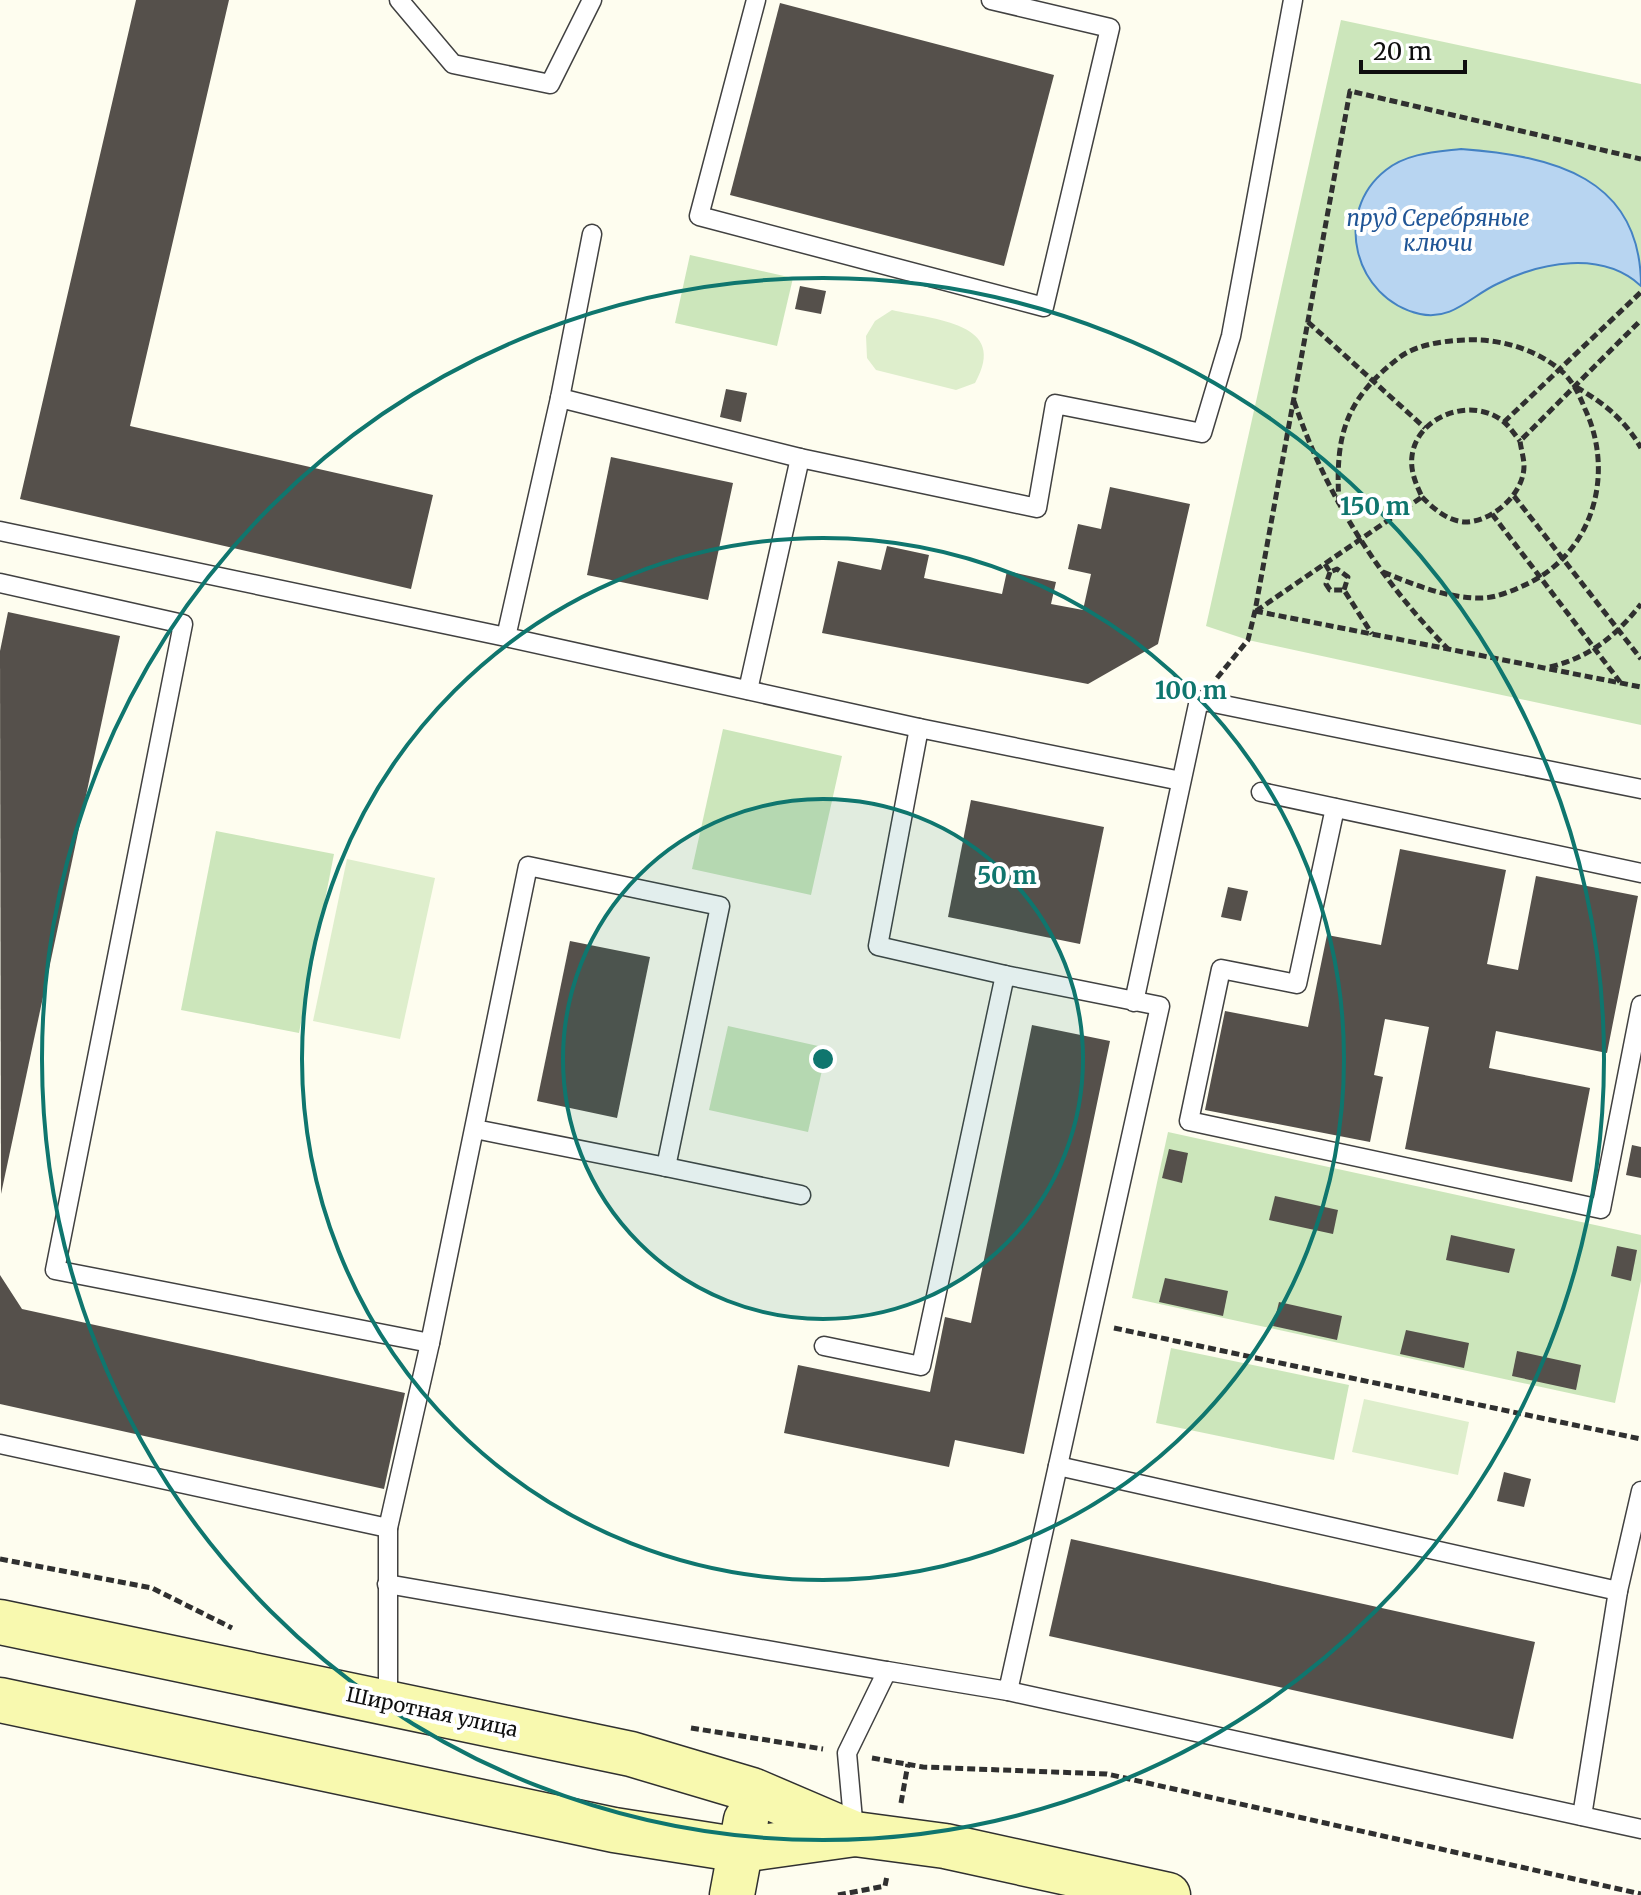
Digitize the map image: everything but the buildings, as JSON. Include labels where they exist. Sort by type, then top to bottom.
[{"type":"main road","name":"Широтная улица","points":[[0,1622],[631,1754],[752,1790],[855,1834],[945,1846],[1168,1895]]},
{"type":"main road","name":"Широтная улица","points":[[0,1700],[614,1830],[741,1850],[855,1834]]},
{"type":"main road","points":[[732,1895],[752,1790]]},
{"type":"lane","points":[[399,0],[453,64],[550,84],[592,0]]},
{"type":"lane","points":[[756,0],[699,216],[1044,307],[1110,28],[991,0]]},
{"type":"lane","points":[[560,398],[800,458],[1037,508],[1055,404],[1202,433],[1231,336],[1293,0]]},
{"type":"lane","points":[[506,637],[560,398],[592,234]]},
{"type":"lane","points":[[748,690],[800,458]]},
{"type":"lane","points":[[0,531],[506,637],[919,728],[1181,781]]},
{"type":"lane","points":[[0,583],[183,624],[55,1270],[430,1343]]},
{"type":"lane","points":[[1134,1002],[1199,700],[1641,789]]},
{"type":"lane","points":[[919,728],[878,946],[1160,1006],[1008,1691]]},
{"type":"lane","points":[[1261,792],[1641,873]]},
{"type":"lane","points":[[1335,808],[1297,984],[1221,969],[1189,1121],[1601,1209],[1641,1005]]},
{"type":"lane","points":[[388,1703],[388,1528],[430,1343],[528,866],[720,906],[666,1167]]},
{"type":"lane","points":[[824,1346],[921,1366],[1005,975]]},
{"type":"lane","points":[[475,1129],[801,1195]]},
{"type":"lane","points":[[0,1444],[388,1528]]},
{"type":"lane","points":[[1058,1466],[1618,1591]]},
{"type":"lane","points":[[1582,1816],[1618,1591],[1641,1491]]},
{"type":"lane","points":[[387,1584],[1008,1691],[1641,1829]]},
{"type":"lane","points":[[855,1834],[847,1753],[887,1671]]},
{"type":"path","points":[[1199,700],[1248,640],[1350,91],[1641,159]]},
{"type":"path","points":[[1504,422],[1641,292]]},
{"type":"path","points":[[1308,321],[1425,428]]},
{"type":"path","points":[[1520,441],[1638,322]]},
{"type":"path","points":[[1339,504],[1336,460],[1348,415],[1371,379],[1405,353],[1457,339],[1510,342],[1559,369],[1575,386],[1604,403],[1630,428],[1641,448]]},
{"type":"path","points":[[1383,572],[1444,595],[1485,598],[1540,578],[1562,558],[1584,531],[1598,495],[1600,460],[1590,419],[1575,386]]},
{"type":"path","points":[[1294,399],[1312,456],[1361,540],[1417,618],[1448,649]]},
{"type":"path","points":[[1481,410],[1504,422],[1520,441],[1524,469],[1514,496],[1492,514],[1464,522],[1438,513],[1422,497],[1413,477],[1412,454],[1425,428],[1452,411],[1481,410]]},
{"type":"path","points":[[1514,496],[1641,659]]},
{"type":"path","points":[[1255,611],[1422,497]]},
{"type":"path","points":[[1492,514],[1621,684]]},
{"type":"path","points":[[1325,564],[1330,572]]},
{"type":"path","points":[[1344,590],[1330,590],[1326,577],[1330,572],[1337,569],[1348,577],[1344,590],[1372,634]]},
{"type":"path","points":[[1545,668],[1578,660],[1595,649],[1619,631],[1641,604]]},
{"type":"path","points":[[1255,611],[1641,687]]},
{"type":"path","points":[[1089,1323],[1641,1439]]},
{"type":"path","points":[[0,1559],[152,1588],[237,1630]]},
{"type":"path","points":[[684,1727],[923,1767],[1107,1774],[1641,1894]]},
{"type":"green space","points":[[1341,20],[1641,84],[1641,725],[1248,640],[1206,626]]},
{"type":"green space","points":[[690,255],[793,278],[777,346],[675,323]]},
{"type":"green space","points":[[892,310],[946,321],[975,336],[983,347],[983,363],[975,383],[956,390],[876,370],[867,358],[866,336],[875,321]]},
{"type":"green space","points":[[723,729],[842,756],[811,895],[692,869]]},
{"type":"green space","points":[[216,831],[334,854],[299,1033],[181,1010]]},
{"type":"green space","points":[[347,859],[435,878],[400,1039],[313,1021]]},
{"type":"green space","points":[[728,1026],[827,1048],[808,1132],[709,1110]]},
{"type":"green space","points":[[1168,1132],[1641,1235],[1641,1281],[1615,1403],[1132,1298]]},
{"type":"green space","points":[[1171,1348],[1349,1385],[1334,1460],[1156,1423]]},
{"type":"green space","points":[[1364,1399],[1469,1422],[1458,1475],[1352,1452]]},
{"type":"water","name":"пруд Серебряные ключи","points":[[1461,149],[1528,158],[1586,179],[1608,197],[1626,220],[1637,249],[1641,286],[1608,267],[1571,263],[1514,276],[1442,314],[1420,314],[1397,305],[1379,291],[1366,273],[1358,252],[1356,230],[1359,208],[1369,188],[1394,164],[1422,154]]}]
